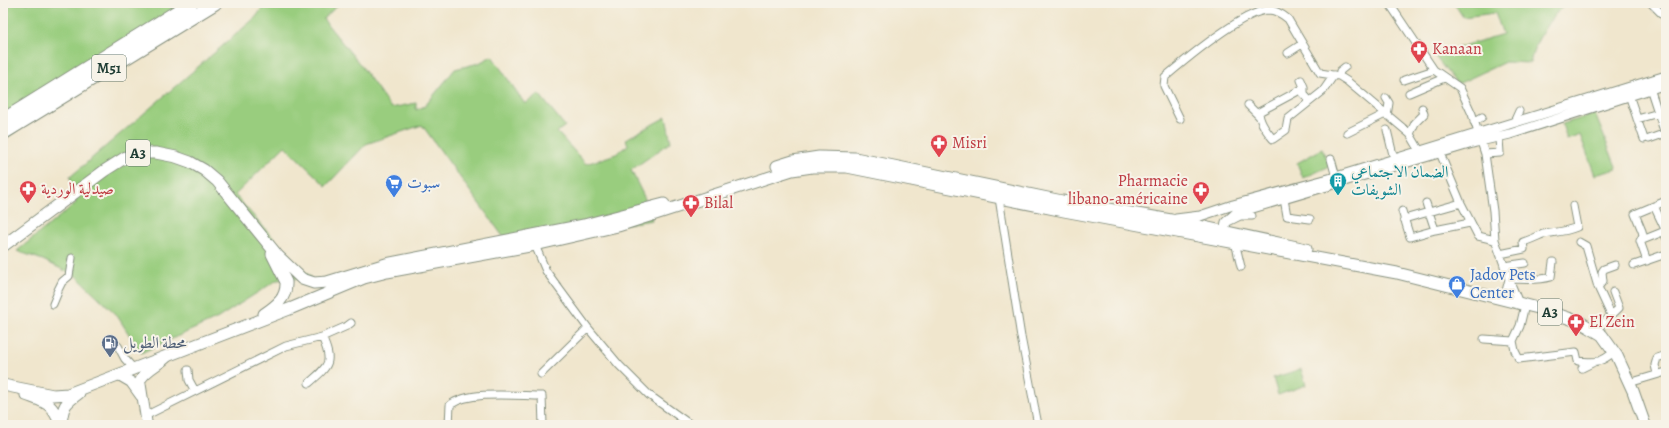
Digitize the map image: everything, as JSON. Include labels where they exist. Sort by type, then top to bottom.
[{"type":"highway","name":"M51","points":[[3,120],[191,3]]},
{"type":"highway","name":"M51","points":[[3,133],[214,3]]},
{"type":"highway","name":"A3","points":[[3,246],[104,171],[126,157],[141,153],[156,153],[176,157],[190,162],[204,170],[216,181],[265,242],[302,279],[314,283],[321,283],[386,264],[620,217],[695,194],[793,161],[830,156],[854,158],[1062,201],[1172,220],[1225,227],[1370,263],[1397,273]]},
{"type":"highway","name":"A3","points":[[6,386],[53,395],[68,394],[167,357],[364,278],[535,245],[618,226],[782,172],[803,168],[858,168],[999,198],[1397,273],[1504,298],[1580,322],[1596,330],[1607,341],[1614,352],[1629,383],[1645,425]]},
{"type":"highway","points":[[250,323],[278,304],[286,287],[283,275],[265,242]]},
{"type":"highway","points":[[6,386],[48,404],[54,409],[61,425],[63,408],[66,403],[90,386]]},
{"type":"main road","points":[[146,420],[142,398],[142,378],[167,357]]},
{"type":"main road","points":[[119,375],[131,382],[142,398]]},
{"type":"street","points":[[1389,3],[1434,70],[1446,80],[1460,88],[1480,137],[1485,154],[1493,211],[1495,240],[1509,279],[1522,304],[1520,326],[1513,342],[1519,359],[1576,352],[1578,361],[1594,362],[1603,361],[1614,352]]},
{"type":"street","points":[[1651,3],[1666,18]]},
{"type":"street","points":[[1180,119],[1164,86],[1165,77],[1221,34],[1256,12],[1269,10],[1280,13],[1288,19],[1320,73],[1337,76],[1410,134],[1420,151]]},
{"type":"street","points":[[1288,53],[1302,44]]},
{"type":"street","points":[[1248,105],[1259,116],[1273,139],[1286,130],[1288,119],[1323,91],[1345,67]]},
{"type":"street","points":[[1404,80],[1434,70]]},
{"type":"street","points":[[1225,227],[1236,213],[1440,154],[1514,122],[1666,76]]},
{"type":"street","points":[[1301,80],[1304,87],[1304,93]]},
{"type":"street","points":[[1412,94],[1446,80]]},
{"type":"street","points":[[1172,220],[1200,216],[1420,151],[1480,137],[1499,138],[1666,84]]},
{"type":"street","points":[[1629,95],[1646,139],[1666,135],[1650,88]]},
{"type":"street","points":[[1259,116],[1259,112],[1300,90],[1310,101]]},
{"type":"street","points":[[1386,98],[1389,103],[1386,115]]},
{"type":"street","points":[[1410,134],[1415,123],[1424,114],[1422,108]]},
{"type":"street","points":[[1514,122],[1519,111]]},
{"type":"street","points":[[1637,119],[1666,111]]},
{"type":"street","points":[[1347,133],[1386,115]]},
{"type":"street","points":[[1474,122],[1482,117]]},
{"type":"street","points":[[1387,130],[1394,159]]},
{"type":"street","points":[[1485,154],[1498,154],[1501,152],[1499,138]]},
{"type":"street","points":[[1440,154],[1470,223],[1478,236],[1495,240]]},
{"type":"street","points":[[1331,159],[1336,177]]},
{"type":"street","points":[[999,198],[1021,337],[1038,425]]},
{"type":"street","points":[[1284,199],[1287,216],[1310,219]]},
{"type":"street","points":[[1647,261],[1640,241],[1643,235],[1635,214],[1666,202]]},
{"type":"street","points":[[1426,203],[1435,230]]},
{"type":"street","points":[[1404,219],[1461,203]]},
{"type":"street","points":[[1500,254],[1524,249],[1523,242],[1535,239],[1541,235],[1568,231],[1577,227],[1573,206]]},
{"type":"street","points":[[1640,241],[1665,234],[1654,206]]},
{"type":"street","points":[[1402,211],[1410,237],[1470,223]]},
{"type":"street","points":[[1225,227],[1240,216],[1252,216]]},
{"type":"street","points":[[1235,242],[1241,267]]},
{"type":"street","points":[[1579,242],[1586,246],[1598,287],[1611,315]]},
{"type":"street","points":[[535,245],[546,270],[588,328],[638,386],[691,425]]},
{"type":"street","points":[[1634,265],[1666,254]]},
{"type":"street","points":[[53,304],[62,282],[69,276],[72,258]]},
{"type":"street","points":[[1509,279],[1528,278],[1540,280],[1551,277],[1553,262]]},
{"type":"street","points":[[1504,266],[1525,263]]},
{"type":"street","points":[[1598,287],[1603,281],[1602,272],[1604,269],[1615,265]]},
{"type":"street","points":[[1504,298],[1509,279]]},
{"type":"street","points":[[1596,330],[1619,308],[1613,292]]},
{"type":"street","points":[[146,420],[195,391],[286,346],[322,337],[351,323]]},
{"type":"street","points":[[541,374],[588,328]]},
{"type":"street","points":[[309,383],[318,375],[329,361],[330,356],[322,337]]},
{"type":"street","points":[[1484,339],[1513,342]]},
{"type":"street","points":[[118,346],[125,359],[134,369]]},
{"type":"street","points":[[1657,374],[1657,358],[1666,355]]},
{"type":"street","points":[[1582,368],[1594,362]]},
{"type":"street","points":[[188,370],[189,380],[195,391]]},
{"type":"street","points":[[1629,383],[1666,372]]},
{"type":"street","points":[[449,425],[450,405],[455,401],[486,395],[542,396],[543,425]]},
{"type":"green space","points":[[3,3],[200,3],[171,21],[3,140]]},
{"type":"green space","points":[[266,3],[340,3],[323,19],[362,67],[391,108],[416,103],[416,110],[425,106],[455,69],[479,63],[492,56],[525,104],[539,94],[565,126],[557,132],[586,164],[616,154],[628,145],[626,139],[666,117],[671,142],[631,170],[647,203],[652,220],[507,242],[422,125],[366,144],[326,186],[285,146],[235,195],[300,268],[312,278],[277,280],[218,318],[141,353],[116,314],[76,276],[43,260],[17,251],[76,203],[70,177],[256,17]]},
{"type":"green space","points":[[1454,3],[1567,3],[1554,15],[1539,38],[1530,63],[1505,62],[1460,83],[1456,83],[1434,55],[1503,34],[1495,13],[1463,17]]},
{"type":"green space","points":[[1595,114],[1617,169],[1595,175],[1580,135],[1567,140],[1562,124]]},
{"type":"green space","points":[[1322,149],[1330,166],[1303,178],[1297,163]]},
{"type":"green space","points":[[1301,369],[1306,385],[1278,395],[1273,378]]},
{"type":"place","name":"Kanaan","points":[[1419,64]]},
{"type":"place","name":"Misri","points":[[939,158]]},
{"type":"place","name":"الضمان الاجتماعي الشويفات","points":[[1338,196]]},
{"type":"place","name":"سبوت","points":[[394,198]]},
{"type":"place","name":"صيدلية الوردية","points":[[28,204]]},
{"type":"place","name":"Pharmacie libano-américaine","points":[[1201,205]]},
{"type":"place","name":"Bilal","points":[[691,218]]},
{"type":"place","name":"Jadov Pets Center","points":[[1457,299]]},
{"type":"place","name":"El Zein","points":[[1576,337]]},
{"type":"place","name":"محطة الطويل","points":[[110,358]]}]
